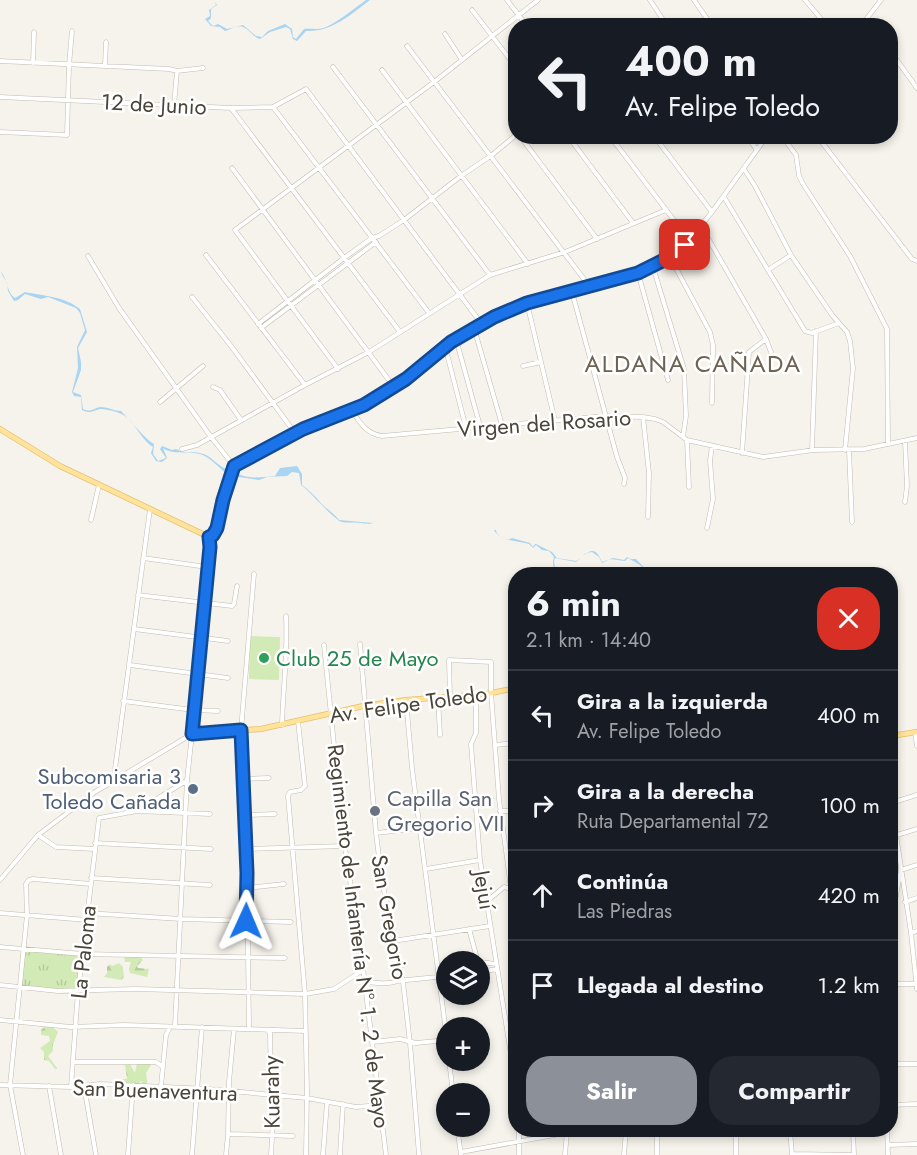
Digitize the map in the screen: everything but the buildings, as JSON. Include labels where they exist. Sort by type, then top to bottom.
[{"type":"main road","points":[[0,429],[60,466],[209,537],[192,734]]},
{"type":"main road","name":"Av. Felipe Toledo","points":[[192,734],[282,725],[363,706],[508,690]]},
{"type":"main road","points":[[898,735],[916,732]]},
{"type":"street","points":[[507,0],[519,16]]},
{"type":"street","points":[[516,18],[538,0]]},
{"type":"street","points":[[694,0],[706,18]]},
{"type":"street","points":[[806,0],[821,18]]},
{"type":"street","points":[[867,18],[881,0]]},
{"type":"street","points":[[652,1],[663,18]]},
{"type":"street","points":[[472,10],[508,56]]},
{"type":"street","points":[[338,369],[235,230],[320,169],[508,24]]},
{"type":"street","points":[[0,132],[67,135],[72,31]]},
{"type":"street","points":[[33,63],[34,32]]},
{"type":"street","points":[[445,34],[462,60]]},
{"type":"street","points":[[105,66],[106,42]]},
{"type":"street","points":[[407,46],[590,287]]},
{"type":"street","points":[[0,61],[177,71],[203,68]]},
{"type":"street","points":[[898,62],[917,88]]},
{"type":"street","points":[[333,66],[490,275]]},
{"type":"street","points":[[382,70],[528,264]]},
{"type":"street","points":[[174,105],[177,71]]},
{"type":"street","name":"12 de Junio","points":[[0,97],[231,108],[273,107],[303,89],[307,90],[349,147]]},
{"type":"street","points":[[273,107],[429,313]]},
{"type":"street","points":[[231,108],[400,332]]},
{"type":"street","points":[[317,284],[344,258],[372,238],[404,220],[508,143]]},
{"type":"street","points":[[524,144],[597,239]]},
{"type":"street","points":[[574,144],[633,223]]},
{"type":"street","points":[[616,144],[689,240]]},
{"type":"street","points":[[660,144],[712,212]]},
{"type":"street","points":[[753,144],[757,150]]},
{"type":"street","points":[[209,537],[217,528],[233,468],[295,433],[352,410],[394,387],[445,346],[481,324],[527,303],[638,273],[670,257],[701,226],[761,144]]},
{"type":"street","points":[[788,144],[796,155],[799,176],[803,184],[850,256],[887,329],[888,444]]},
{"type":"street","points":[[823,144],[912,259],[917,261]]},
{"type":"street","points":[[349,147],[481,324]]},
{"type":"street","points":[[232,168],[394,387]]},
{"type":"street","points":[[744,169],[791,255],[816,293],[847,332],[850,341],[853,368],[847,450],[852,522]]},
{"type":"street","points":[[724,197],[803,329],[808,333],[839,323]]},
{"type":"street","points":[[182,449],[197,445],[369,352],[490,275],[565,252],[666,210]]},
{"type":"street","points":[[701,226],[766,339],[771,352]]},
{"type":"street","points":[[260,326],[376,243],[379,236]]},
{"type":"street","points":[[206,255],[305,385]]},
{"type":"street","points":[[768,270],[791,255]]},
{"type":"street","points":[[88,256],[119,308],[233,468]]},
{"type":"street","points":[[670,257],[710,332],[713,345],[712,403]]},
{"type":"street","points":[[653,267],[684,369],[685,438],[689,487]]},
{"type":"street","points":[[638,273],[668,380]]},
{"type":"street","points":[[572,292],[624,473],[624,484]]},
{"type":"street","points":[[192,297],[274,402],[295,433]]},
{"type":"street","points":[[527,303],[555,421]]},
{"type":"street","points":[[474,328],[502,425]]},
{"type":"street","points":[[812,451],[816,331]]},
{"type":"street","points":[[456,339],[480,426]]},
{"type":"street","points":[[742,453],[749,352],[766,339]]},
{"type":"street","points":[[445,346],[466,428]]},
{"type":"street","points":[[524,366],[541,362]]},
{"type":"street","points":[[160,402],[203,366]]},
{"type":"street","points":[[213,387],[220,390],[241,420]]},
{"type":"street","name":"Virgen del Rosario","points":[[352,410],[363,427],[374,435],[606,416],[643,417],[663,422],[685,438],[742,453],[772,457],[812,451],[847,450],[917,438]]},
{"type":"street","points":[[643,417],[649,473],[648,517]]},
{"type":"street","points":[[905,441],[907,486],[905,502]]},
{"type":"street","points":[[707,528],[713,499],[710,461],[712,446]]},
{"type":"street","points":[[91,520],[99,484]]},
{"type":"street","points":[[116,781],[115,769],[123,701],[130,665],[150,509]]},
{"type":"street","points":[[143,558],[207,567]]},
{"type":"street","points":[[249,1029],[246,849],[241,730],[254,574]]},
{"type":"street","points":[[138,596],[234,605],[237,586]]},
{"type":"street","points":[[282,725],[287,666],[286,616]]},
{"type":"street","points":[[134,629],[228,641]]},
{"type":"street","name":"San Gregorio","points":[[360,644],[363,706],[376,833],[393,941],[402,982],[410,1043],[419,1155]]},
{"type":"street","name":"Regimiento de Infantería N° 1. 2 de Mayo","points":[[324,645],[345,846],[373,1042],[386,1155]]},
{"type":"street","points":[[450,697],[448,661],[450,659],[489,660],[492,664],[491,693],[500,811],[508,868]]},
{"type":"street","points":[[130,665],[228,678]]},
{"type":"street","name":"Jejuí","points":[[476,694],[476,733],[471,744],[480,860],[508,1036]]},
{"type":"street","points":[[438,698],[440,735]]},
{"type":"street","points":[[406,700],[436,963]]},
{"type":"street","points":[[123,701],[218,711]]},
{"type":"street","points":[[298,721],[305,786],[301,790],[292,791],[288,796],[304,994],[306,1155]]},
{"type":"street","points":[[916,732],[917,746]]},
{"type":"street","points":[[0,880],[38,835],[95,792],[192,734]]},
{"type":"street","points":[[161,1086],[166,1035],[172,1027],[177,991],[185,812],[192,734]]},
{"type":"street","points":[[495,745],[508,744]]},
{"type":"street","points":[[243,779],[269,778]]},
{"type":"street","points":[[137,812],[187,780]]},
{"type":"street","points":[[898,800],[917,795]]},
{"type":"street","points":[[500,811],[508,811]]},
{"type":"street","points":[[137,812],[210,814]]},
{"type":"street","name":"La Paloma","points":[[71,1087],[78,991],[99,818],[137,812]]},
{"type":"street","points":[[245,815],[275,814]]},
{"type":"street","points":[[376,833],[420,828]]},
{"type":"street","points":[[898,835],[917,829]]},
{"type":"street","points":[[38,835],[56,847],[95,849]]},
{"type":"street","points":[[96,843],[211,849]]},
{"type":"street","points":[[898,844],[917,989]]},
{"type":"street","points":[[246,849],[345,846]]},
{"type":"street","points":[[426,869],[480,860]]},
{"type":"street","points":[[901,870],[917,865]]},
{"type":"street","points":[[898,882],[901,870]]},
{"type":"street","points":[[91,878],[210,885]]},
{"type":"street","points":[[23,1155],[10,1085],[27,915],[26,884],[29,880],[91,884]]},
{"type":"street","points":[[247,888],[284,884]]},
{"type":"street","points":[[486,902],[504,887],[508,888]]},
{"type":"street","points":[[898,894],[904,895]]},
{"type":"street","points":[[905,902],[917,898]]},
{"type":"street","points":[[0,913],[87,920]]},
{"type":"street","points":[[87,913],[181,919],[291,922]]},
{"type":"street","points":[[393,941],[490,926]]},
{"type":"street","points":[[469,929],[476,951]]},
{"type":"street","points":[[911,933],[917,931]]},
{"type":"street","points":[[0,947],[83,954],[285,958]]},
{"type":"street","points":[[490,965],[497,967]]},
{"type":"street","points":[[490,969],[497,967]]},
{"type":"street","points":[[0,985],[58,991],[136,989],[304,994],[334,988],[363,970]]},
{"type":"street","points":[[364,983],[376,981],[390,984],[397,981],[436,978]]},
{"type":"street","points":[[898,984],[917,984]]},
{"type":"street","points":[[0,1020],[75,1027],[124,1025],[305,1031]]},
{"type":"street","points":[[192,1155],[202,1027]]},
{"type":"street","points":[[226,1155],[234,1029]]},
{"type":"street","name":"Kuarahy","points":[[268,1030],[274,1102],[271,1155]]},
{"type":"street","points":[[373,1042],[400,1039],[410,1043],[436,1041]]},
{"type":"street","points":[[73,1062],[156,1062],[164,1059]]},
{"type":"street","points":[[156,1062],[163,1067]]},
{"type":"street","points":[[898,1064],[917,1064]]},
{"type":"street","name":"San Buenaventura","points":[[0,1084],[71,1087],[100,1084],[161,1086],[307,1098],[356,1107],[381,1105]]},
{"type":"street","points":[[128,1155],[134,1085]]},
{"type":"street","points":[[49,1086],[60,1155]]},
{"type":"street","points":[[84,1086],[96,1155]]},
{"type":"street","points":[[323,1155],[327,1102]]},
{"type":"street","points":[[340,1155],[343,1104]]},
{"type":"street","points":[[898,1105],[917,1104]]},
{"type":"street","points":[[228,1134],[293,1136]]},
{"type":"street","points":[[459,1137],[461,1154],[532,1137]]},
{"type":"street","points":[[519,1155],[520,1137]]},
{"type":"street","points":[[565,1155],[567,1137]]},
{"type":"street","points":[[624,1155],[625,1137]]},
{"type":"street","points":[[656,1137],[657,1155]]},
{"type":"street","points":[[736,1137],[736,1155]]},
{"type":"street","points":[[791,1137],[792,1154],[854,1155],[853,1137]]},
{"type":"street","points":[[887,1137],[888,1155]]},
{"type":"street","points":[[888,1145],[917,1144]]},
{"type":"green space","name":"Club 25 de Mayo","points":[[250,636],[280,637],[279,680],[249,679]]},
{"type":"green space","points":[[23,949],[83,954],[78,991],[20,986]]},
{"type":"green space","points":[[124,956],[139,956],[143,960],[137,966],[149,969],[147,977],[130,973],[131,962],[125,962]]},
{"type":"green space","points":[[119,963],[123,967],[124,977],[121,980],[104,977],[110,964],[112,966]]},
{"type":"green space","points":[[47,1025],[52,1026],[58,1032],[53,1051],[48,1056],[57,1068],[55,1069],[49,1061],[44,1060],[44,1052],[40,1048],[50,1041],[49,1036],[41,1035],[41,1030]]},
{"type":"green space","points":[[142,1060],[150,1062],[151,1065],[146,1073],[148,1088],[145,1088],[141,1081],[132,1088],[119,1091],[121,1097],[113,1095],[116,1088],[126,1087],[124,1082],[117,1081],[127,1079],[125,1065],[130,1064],[135,1073],[137,1063]]},
{"type":"water","points":[[366,0],[370,0],[332,26],[315,31],[306,31],[297,41],[293,39],[290,29],[286,27],[270,32],[260,39],[239,26],[243,25],[256,36],[262,37],[268,31],[285,24],[292,29],[293,37],[296,39],[304,29],[327,27]]},
{"type":"water","points":[[215,2],[217,5],[211,9],[211,18],[208,21],[213,26],[218,24],[227,29],[234,27],[225,31],[220,27],[211,26],[205,19],[210,16],[209,10],[216,5]]},
{"type":"water","points":[[7,285],[15,298],[25,292],[60,299],[80,309],[87,332],[78,348],[81,370],[73,392],[81,395],[83,409],[88,411],[101,407],[121,411],[128,419],[124,415],[109,410],[100,409],[89,412],[82,410],[81,397],[74,396],[72,392],[78,368],[77,347],[85,330],[80,313],[76,308],[48,297],[41,299],[25,294],[14,301],[8,291]]},
{"type":"water","points":[[133,424],[154,444],[153,454],[158,461],[166,458],[160,449],[162,446],[172,450],[200,453],[229,470],[227,474],[207,458],[196,453],[171,451],[163,448],[167,458],[162,462],[156,461],[151,453],[153,447]]},
{"type":"water","points":[[297,466],[302,474],[302,485],[339,520],[301,485],[299,473],[292,472],[287,476],[267,477],[259,480],[233,476],[236,473],[251,477],[275,476],[280,468]]},
{"type":"water","points":[[339,520],[373,523],[344,522]]},
{"type":"water","points":[[512,538],[530,543],[533,547],[536,544],[552,552],[557,558],[576,561],[582,557],[576,562],[555,558],[553,567],[554,557],[549,551],[542,550],[536,545],[533,548],[529,544],[508,540]]},
{"type":"water","points":[[590,551],[596,552],[599,556],[602,562],[609,559],[602,563],[599,557],[592,552],[587,553]]},
{"type":"water","points":[[627,557],[636,559],[643,567],[628,558],[625,561],[610,559],[624,560]]},
{"type":"place","name":"Club 25 de Mayo","points":[[264,658]]},
{"type":"place","name":"Subcomisaria 3 Toledo Cañada","points":[[193,789]]},
{"type":"place","name":"Capilla San Gregorio VII","points":[[375,811]]},
{"type":"district","name":"ALDANA CAÑADA","points":[[693,363]]},
{"type":"route","points":[[246,921],[247,873],[241,730],[192,734],[210,547],[209,537],[215,533],[217,528],[234,466],[303,429],[364,405],[406,379],[451,342],[494,317],[527,303],[638,273],[670,257],[685,245]]}]
